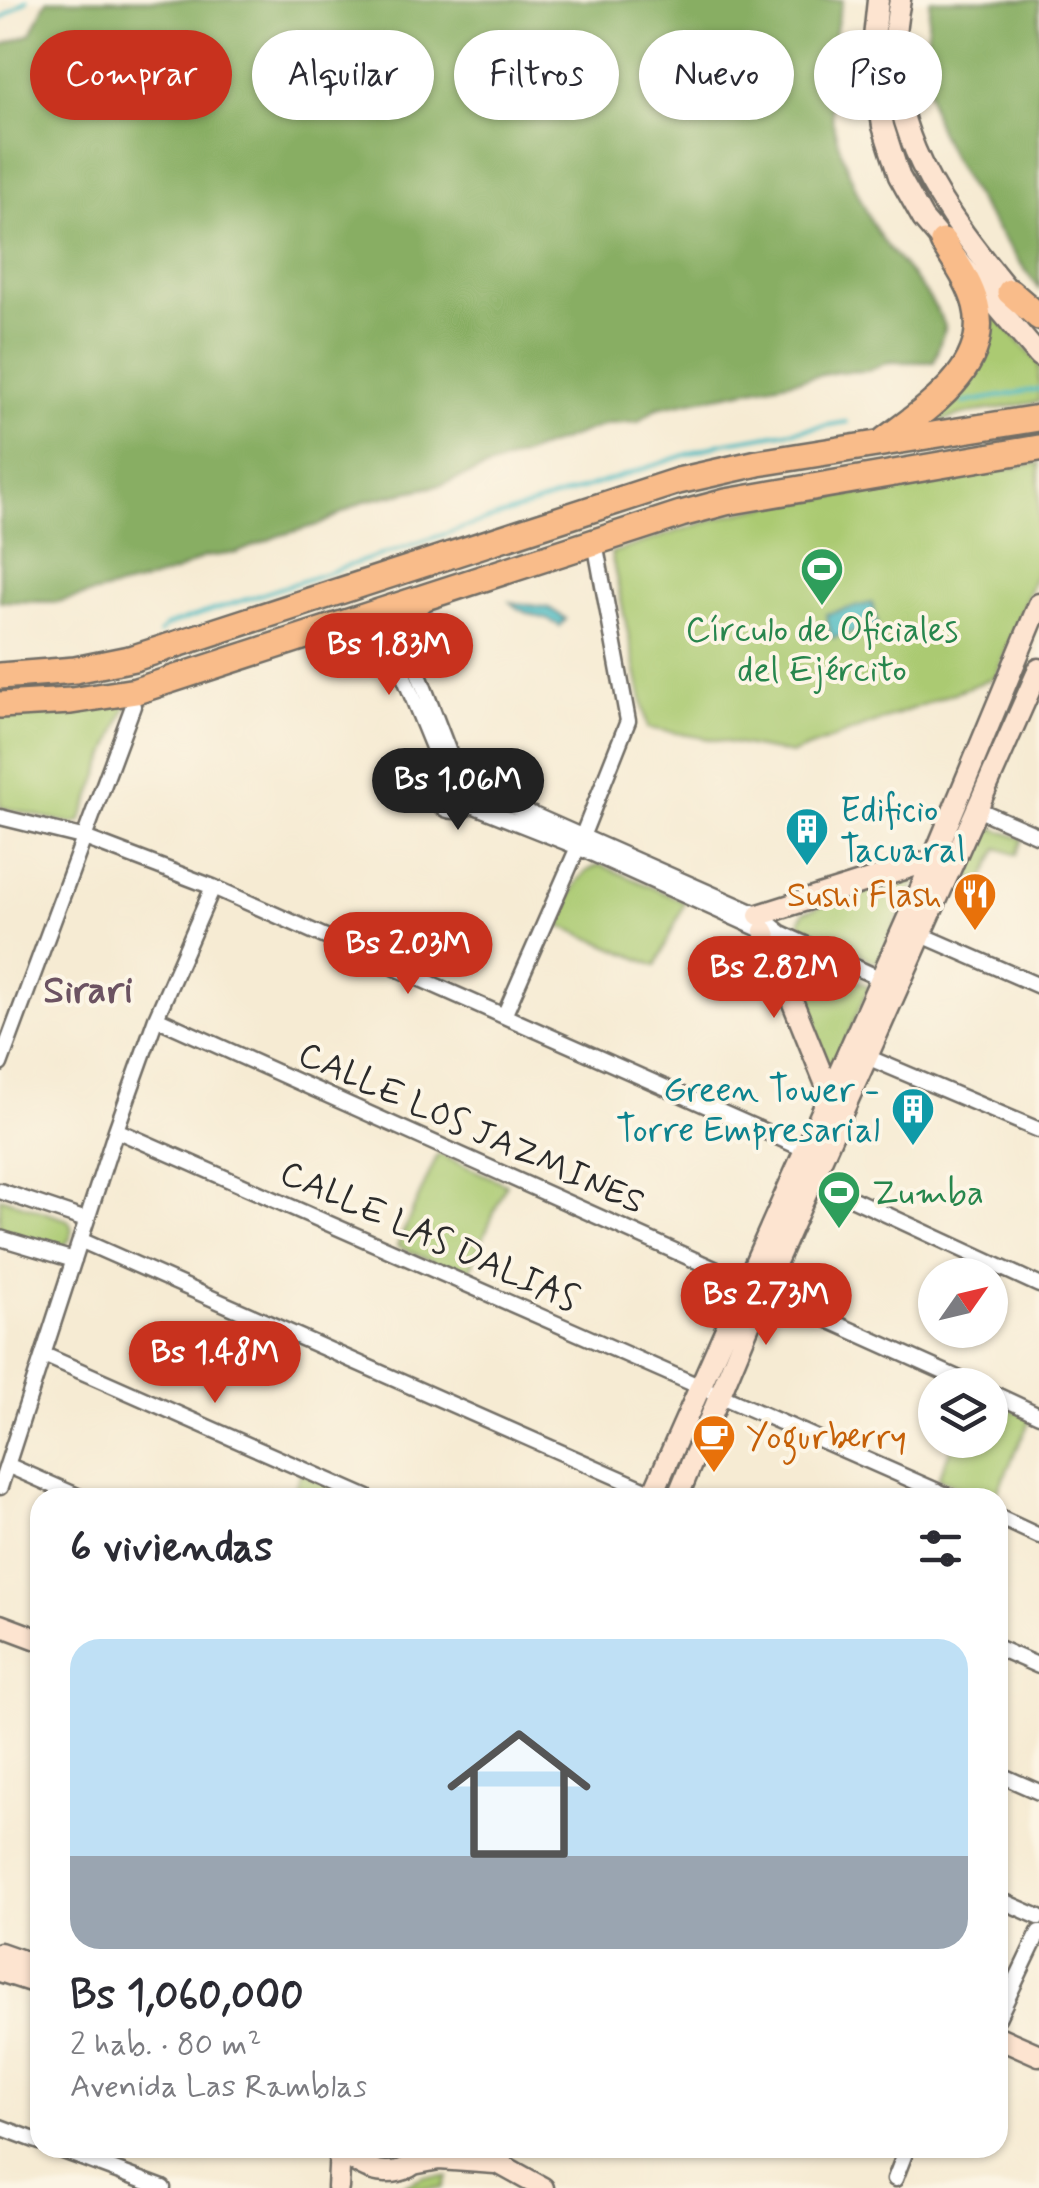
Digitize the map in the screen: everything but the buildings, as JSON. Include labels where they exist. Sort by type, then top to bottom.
[{"type":"highway","points":[[881,442],[953,384],[972,356],[977,308],[943,242]]},
{"type":"highway","points":[[1010,292],[1039,318]]},
{"type":"highway","points":[[0,676],[75,670],[134,658],[641,492],[722,470],[1039,418]]},
{"type":"highway","points":[[0,706],[136,691],[680,514],[760,494],[1039,448]]},
{"type":"highway","points":[[595,542],[591,526],[597,511],[641,492]]},
{"type":"highway","points":[[403,633],[406,617],[422,599]]},
{"type":"main road","points":[[878,0],[872,56],[883,126],[899,176],[923,219],[1039,356]]},
{"type":"main road","points":[[900,0],[894,57],[901,110],[916,157],[936,197],[1039,327]]},
{"type":"main road","points":[[659,1488],[698,1388],[812,1180],[813,1153],[830,1092],[880,978],[977,809],[982,771],[1008,676],[1039,604]]},
{"type":"main road","points":[[681,1488],[720,1396],[754,1286],[813,1153],[867,1057],[922,935],[933,860],[1037,680]]},
{"type":"main road","points":[[830,1092],[768,926],[933,860]]},
{"type":"main road","points":[[0,1625],[30,1636]]},
{"type":"main road","points":[[0,1954],[30,1964]]},
{"type":"main road","points":[[0,1972],[30,1981]]},
{"type":"main road","points":[[1008,2041],[1039,2054]]},
{"type":"main road","points":[[338,2188],[340,2158]]},
{"type":"main road","points":[[349,2158],[381,2173],[439,2158],[496,2164]]},
{"type":"main road","points":[[378,2188],[417,2158]]},
{"type":"main road","points":[[487,2158],[544,2188]]},
{"type":"street","points":[[504,1016],[628,720],[595,542]]},
{"type":"street","points":[[385,610],[403,633],[447,765]]},
{"type":"street","points":[[385,610],[447,765]]},
{"type":"street","points":[[1008,676],[1037,680]]},
{"type":"street","points":[[0,1064],[133,706]]},
{"type":"street","points":[[447,765],[431,784],[436,803],[454,812],[472,805],[580,842]]},
{"type":"street","points":[[447,765],[472,770],[480,788],[580,842],[880,978]]},
{"type":"street","points":[[472,805],[480,788]]},
{"type":"street","points":[[977,809],[1039,836]]},
{"type":"street","points":[[0,817],[82,837],[213,887],[813,1153]]},
{"type":"street","points":[[0,1488],[116,1130],[156,1018],[213,887]]},
{"type":"street","points":[[922,935],[1039,986]]},
{"type":"street","name":"CALLE LOS JAZMINES","points":[[156,1018],[935,1368]]},
{"type":"street","points":[[867,1057],[1039,1130]]},
{"type":"street","name":"CALLE LAS DALIAS","points":[[116,1130],[929,1488]]},
{"type":"street","points":[[812,1180],[1039,1285]]},
{"type":"street","points":[[0,1191],[86,1220]]},
{"type":"street","points":[[0,1238],[74,1260]]},
{"type":"street","points":[[80,1240],[638,1488]]},
{"type":"street","points":[[44,1355],[345,1488]]},
{"type":"street","points":[[1008,1400],[1039,1414]]},
{"type":"street","points":[[8,1465],[60,1488]]},
{"type":"street","points":[[1008,1522],[1039,1536]]},
{"type":"street","points":[[1008,1652],[1039,1666]]},
{"type":"street","points":[[1008,1778],[1039,1792]]},
{"type":"street","points":[[1008,1903],[1039,1917]]},
{"type":"street","points":[[1008,1997],[1039,1932]]},
{"type":"street","points":[[0,2127],[30,2138]]},
{"type":"street","points":[[82,2158],[163,2188]]},
{"type":"street","points":[[895,2179],[903,2158]]},
{"type":"green space","points":[[47,0],[843,0],[836,30],[814,30],[814,120],[833,120],[852,179],[870,217],[945,326],[934,362],[889,362],[866,371],[837,372],[657,408],[638,422],[607,424],[441,485],[365,501],[321,524],[237,553],[204,557],[175,572],[139,583],[57,602],[0,601],[0,46],[30,34],[30,120],[232,120],[232,30],[33,30]]},
{"type":"green space","points":[[930,0],[1039,0],[1039,289],[960,173],[936,123],[935,120],[942,120],[942,30],[928,30]]},
{"type":"green space","points":[[983,302],[1039,363],[1039,402],[970,413],[914,428],[971,380]]},
{"type":"green space","name":"Círculo de Oficiales del Ejército","points":[[1039,463],[1039,566],[996,677],[792,754],[648,728],[611,553],[725,516],[781,503]]},
{"type":"green space","points":[[128,701],[81,821],[73,824],[0,807],[0,713]]},
{"type":"green space","points":[[456,773],[466,777],[470,787],[466,797],[456,801],[446,797],[442,787],[446,777]]},
{"type":"green space","points":[[993,828],[1023,839],[1017,855],[998,848],[982,883],[968,877],[987,832]]},
{"type":"green space","points":[[601,865],[685,902],[656,966],[559,925],[578,880]]},
{"type":"green space","points":[[920,871],[878,963],[801,926],[804,912]]},
{"type":"green space","points":[[789,948],[869,986],[831,1075],[779,953]]},
{"type":"green space","points":[[438,1154],[506,1184],[467,1277],[397,1246]]},
{"type":"green space","points":[[0,1197],[68,1220],[72,1229],[70,1239],[61,1249],[0,1231]]},
{"type":"green space","points":[[1008,1407],[1031,1418],[999,1488],[961,1488],[938,1478],[947,1458],[1008,1458]]},
{"type":"green space","points":[[301,1472],[336,1488],[295,1488]]},
{"type":"green space","points":[[424,2176],[448,2177],[442,2188],[399,2188]]},
{"type":"water","points":[[510,602],[549,608],[566,619],[560,626]]},
{"type":"water","points":[[872,603],[878,626],[832,638],[826,614]]},
{"type":"waterway","points":[[0,20],[27,0]]},
{"type":"waterway","points":[[963,403],[1039,389]]},
{"type":"waterway","points":[[159,634],[166,626],[189,618],[722,443],[847,422]]},
{"type":"place","name":"Círculo de Oficiales del Ejército","points":[[822,607]]},
{"type":"place","name":"Edificio Tacuaral","points":[[807,867]]},
{"type":"place","name":"Sushi Flash","points":[[975,932]]},
{"type":"place","name":"Green Tower - Torre Empresarial","points":[[913,1147]]},
{"type":"place","name":"Zumba","points":[[839,1230]]},
{"type":"place","name":"Yogurberry","points":[[714,1474]]},
{"type":"district","name":"Sirari","points":[[88,989]]}]
